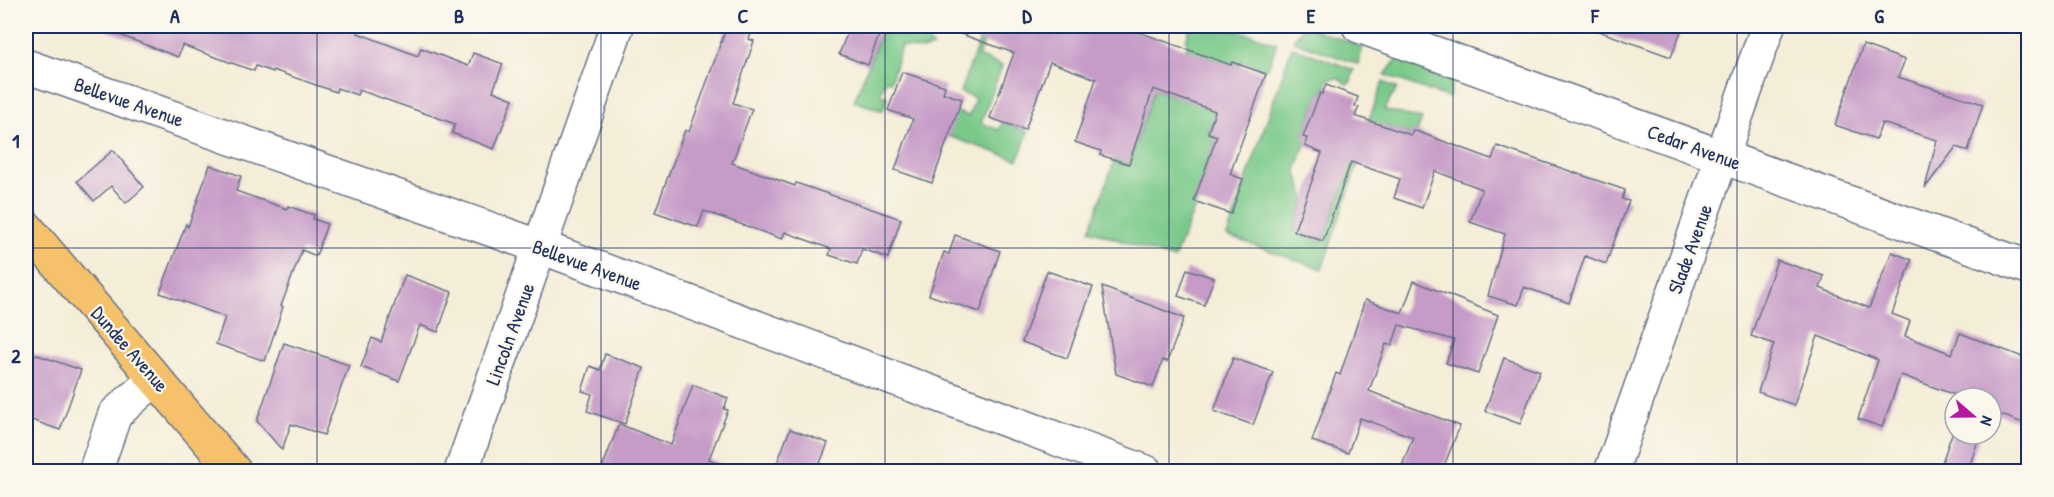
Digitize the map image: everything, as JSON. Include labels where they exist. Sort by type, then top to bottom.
[{"type":"main road","name":"Dundee Avenue","points":[[26,227],[235,471]]},
{"type":"street","name":"Lincoln Avenue","points":[[461,471],[617,26]]},
{"type":"street","name":"Cedar Avenue","points":[[1359,26],[2028,267]]},
{"type":"street","name":"Slade Avenue","points":[[1611,471],[1768,26]]},
{"type":"street","name":"Bellevue Avenue","points":[[26,66],[541,247],[1146,471]]},
{"type":"street","points":[[95,471],[115,414],[155,379]]},
{"type":"green space","points":[[880,26],[923,26],[925,37],[933,47],[921,50],[901,46],[891,81],[886,80],[880,94],[887,97],[883,111],[854,101],[881,33],[877,32]]},
{"type":"green space","points":[[985,26],[998,26],[992,44],[984,42],[978,56],[1002,66],[981,123],[999,130],[1002,122],[1028,132],[1018,160],[945,135],[954,111],[969,116],[975,98],[960,92]]},
{"type":"green space","points":[[1191,26],[1225,26],[1277,43],[1268,68],[1262,69],[1242,60],[1240,65],[1232,62],[1208,132],[1217,136],[1194,201],[1197,202],[1174,259],[1090,230],[1115,159],[1129,164],[1154,90],[1189,101],[1191,51],[1186,49],[1188,44],[1186,40]]},
{"type":"green space","points":[[1304,26],[1363,47],[1358,64],[1293,41]]},
{"type":"green space","points":[[1292,47],[1354,70],[1350,83],[1346,84],[1339,78],[1329,79],[1320,94],[1303,136],[1307,138],[1296,170],[1305,199],[1294,231],[1323,241],[1383,82],[1397,88],[1384,110],[1422,119],[1417,132],[1413,131],[1411,135],[1387,127],[1383,135],[1363,149],[1322,269],[1227,236]]},
{"type":"green space","points":[[1397,59],[1452,80],[1449,98],[1385,75]]},
{"type":"building","points":[[102,26],[360,26],[358,33],[418,56],[421,48],[468,66],[473,53],[503,64],[493,91],[513,99],[494,149],[452,133],[455,124],[359,90],[357,95],[337,88],[336,92],[273,70],[273,72],[256,66],[254,71],[182,45],[178,57],[101,28]]},
{"type":"building","points":[[727,26],[754,26],[749,39],[754,41],[733,103],[752,109],[732,163],[795,186],[796,183],[901,219],[888,258],[862,249],[857,264],[829,255],[831,249],[785,232],[782,239],[704,211],[698,227],[655,212],[685,130],[689,132]]},
{"type":"building","points":[[850,26],[879,35],[868,65],[839,54]]},
{"type":"building","points":[[948,26],[1122,26],[1231,65],[1232,62],[1266,74],[1230,174],[1243,179],[1231,214],[1194,201],[1217,136],[1208,133],[1215,111],[1153,89],[1129,164],[1100,155],[1101,151],[1075,142],[1096,79],[1050,62],[1025,130],[990,118],[1014,53],[947,29]]},
{"type":"building","points":[[1593,26],[1683,26],[1671,57],[1593,29]]},
{"type":"building","points":[[1863,45],[1905,60],[1898,77],[1983,104],[1968,151],[1956,147],[1925,188],[1937,140],[1882,123],[1876,139],[1835,125]]},
{"type":"building","points":[[902,72],[945,86],[943,93],[962,99],[932,183],[895,170],[913,119],[888,110]]},
{"type":"building","points":[[1326,85],[1358,97],[1355,106],[1359,107],[1355,116],[1411,135],[1413,130],[1492,159],[1497,146],[1625,190],[1622,199],[1629,201],[1606,264],[1585,256],[1569,303],[1524,287],[1518,305],[1488,296],[1505,234],[1470,222],[1482,189],[1435,171],[1422,208],[1394,198],[1400,179],[1351,162],[1323,241],[1294,231],[1322,153],[1305,146],[1307,138],[1303,137],[1320,93],[1322,94]]},
{"type":"building","points":[[113,150],[144,187],[126,203],[111,186],[94,201],[77,181]]},
{"type":"building","points":[[210,165],[241,176],[236,191],[287,209],[288,206],[314,215],[313,219],[327,224],[316,256],[302,250],[281,306],[283,307],[265,361],[216,344],[225,317],[160,293],[186,224],[188,227]]},
{"type":"building","points":[[955,235],[1000,251],[980,312],[929,295],[944,252],[949,254]]},
{"type":"building","points":[[1892,252],[1912,260],[1892,314],[1910,321],[1905,336],[1952,354],[1960,333],[2028,359],[2028,425],[2003,416],[2003,386],[1943,386],[1943,391],[1901,375],[1882,427],[1858,419],[1878,360],[1818,336],[1794,405],[1758,392],[1774,344],[1751,336],[1777,260],[1824,276],[1820,288],[1869,308]]},
{"type":"building","points":[[1187,269],[1214,278],[1204,305],[1178,296]]},
{"type":"building","points":[[1047,271],[1093,287],[1067,358],[1022,342]]},
{"type":"building","points":[[405,275],[452,292],[438,332],[420,325],[399,381],[361,367],[372,338],[381,342]]},
{"type":"building","points":[[1414,281],[1498,315],[1478,374],[1446,363],[1454,340],[1399,325],[1392,346],[1386,344],[1369,391],[1460,426],[1442,471],[1400,471],[1413,437],[1360,418],[1348,453],[1312,441],[1336,373],[1340,375],[1365,300],[1402,313]]},
{"type":"building","points":[[1102,287],[1184,318],[1167,362],[1163,360],[1153,387],[1116,374]]},
{"type":"building","points":[[284,343],[349,365],[324,435],[291,424],[282,450],[257,421]]},
{"type":"building","points":[[26,351],[81,370],[60,430],[26,418]]},
{"type":"building","points":[[605,354],[644,368],[625,424],[587,411],[592,394],[582,391],[590,366],[600,370]]},
{"type":"building","points":[[1233,358],[1273,372],[1253,425],[1214,411]]},
{"type":"building","points":[[1504,358],[1540,371],[1520,424],[1485,411]]},
{"type":"building","points":[[693,385],[728,398],[724,409],[728,410],[709,459],[734,471],[601,471],[619,424],[671,445]]},
{"type":"building","points":[[790,429],[828,443],[817,471],[774,471]]},
{"type":"building","points":[[1948,446],[1976,446],[1968,471],[1939,471]]}]
